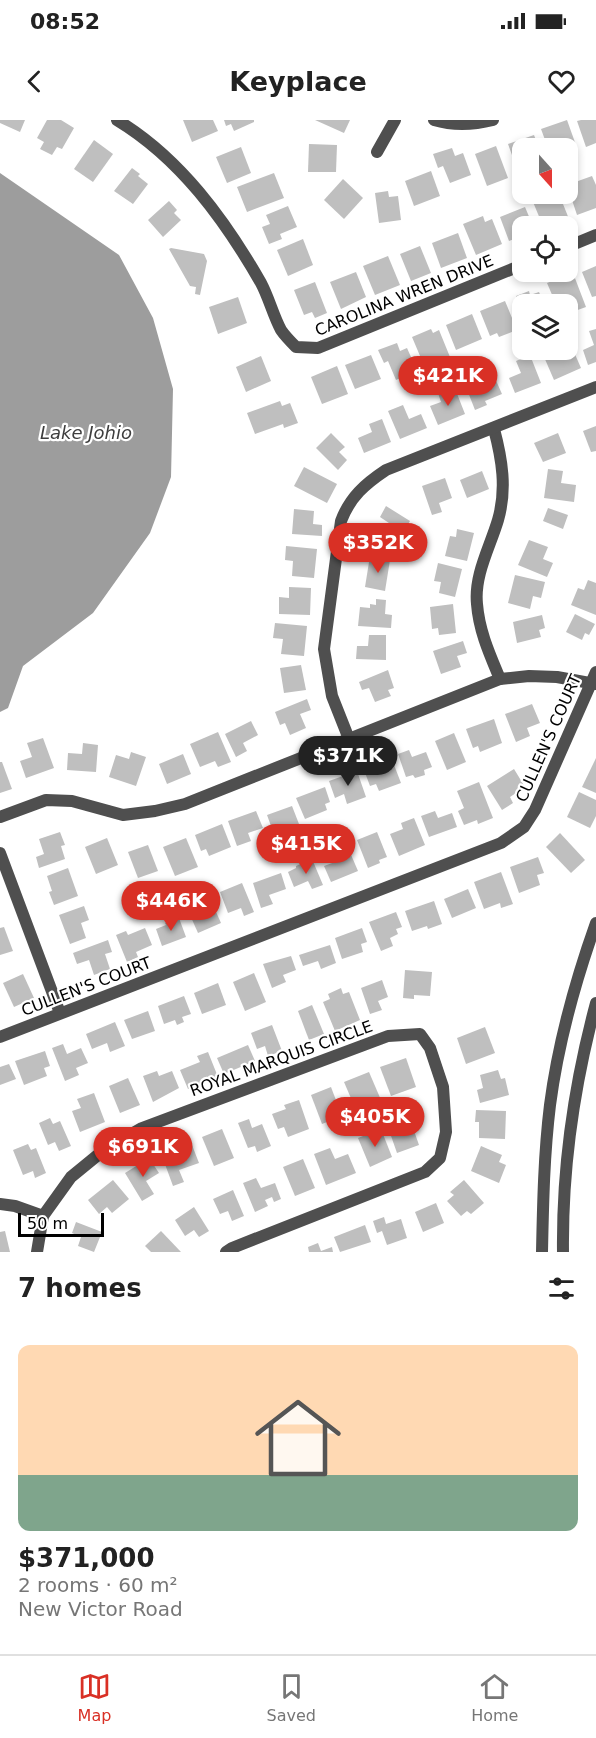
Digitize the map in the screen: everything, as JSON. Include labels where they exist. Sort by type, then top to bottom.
[{"type":"street","points":[[117,120],[137,125]]},
{"type":"street","points":[[377,152],[395,120]]},
{"type":"street","points":[[434,120],[447,124],[476,125],[493,120]]},
{"type":"street","name":"CAROLINA WREN DRIVE","points":[[137,125],[190,180],[230,232],[262,286],[281,331],[296,347],[318,348],[512,269]]},
{"type":"street","points":[[578,242],[596,235]]},
{"type":"street","points":[[348,739],[332,696],[324,649],[341,521],[346,507],[364,485],[386,470],[596,387]]},
{"type":"street","points":[[494,429],[503,464],[503,488],[499,517],[479,574],[477,603],[482,631],[500,679]]},
{"type":"street","points":[[0,818],[46,800],[72,801],[123,814],[156,811],[185,804],[500,679],[529,675],[595,681]]},
{"type":"street","name":"CULLEN'S COURT","points":[[0,1037],[501,843],[524,827],[535,810],[595,681]]},
{"type":"street","points":[[0,853],[60,1013]]},
{"type":"street","points":[[542,1252],[544,1175],[550,1105],[565,1027],[583,960],[596,923]]},
{"type":"street","points":[[563,1252],[567,1148],[582,1054],[596,1003]]},
{"type":"street","name":"ROYAL MARQUIS CIRCLE","points":[[37,1252],[43,1215],[71,1177],[104,1150],[142,1128],[388,1036],[420,1034],[430,1048],[443,1087],[446,1132],[440,1158],[425,1172],[226,1252]]},
{"type":"street","points":[[0,1204],[43,1215]]},
{"type":"water","name":"Lake Johio","points":[[0,173],[119,255],[153,318],[173,389],[171,477],[150,533],[93,613],[23,666],[8,708],[0,712]]},
{"type":"building","points":[[0,120],[25,120],[20,132],[0,123]]},
{"type":"building","points":[[47,120],[61,120],[74,128],[62,149],[57,147],[52,155],[40,149],[44,142],[37,138]]},
{"type":"building","points":[[183,120],[213,120],[218,131],[192,142]]},
{"type":"building","points":[[224,120],[254,120],[254,122],[234,131],[231,124],[226,126]]},
{"type":"building","points":[[315,120],[350,120],[344,133]]},
{"type":"building","points":[[567,120],[573,138],[544,138],[541,129]]},
{"type":"building","points":[[596,120],[596,143],[586,147],[577,121]]},
{"type":"building","points":[[94,140],[113,154],[93,182],[74,169]]},
{"type":"building","points":[[512,143],[512,155],[508,144]]},
{"type":"building","points":[[309,144],[337,145],[336,172],[308,172]]},
{"type":"building","points":[[496,146],[508,178],[487,186],[475,154]]},
{"type":"building","points":[[241,147],[251,173],[227,183],[216,157]]},
{"type":"building","points":[[452,148],[455,156],[463,153],[471,175],[450,183],[443,166],[438,168],[433,154]]},
{"type":"building","points":[[132,168],[148,184],[133,204],[114,191]]},
{"type":"building","points":[[431,171],[440,196],[414,206],[405,181]]},
{"type":"building","points":[[274,173],[284,198],[247,212],[237,187]]},
{"type":"building","points":[[592,176],[596,185],[596,208],[577,215],[573,204],[578,204],[578,181]]},
{"type":"building","points":[[343,179],[363,198],[344,219],[324,200]]},
{"type":"building","points":[[388,191],[389,197],[398,196],[401,220],[379,223],[375,193]]},
{"type":"building","points":[[169,201],[177,210],[174,213],[181,220],[163,237],[148,220]]},
{"type":"building","points":[[534,204],[563,204],[568,216],[539,216]]},
{"type":"building","points":[[288,206],[297,227],[280,234],[282,239],[269,244],[262,227],[270,224],[266,215]]},
{"type":"building","points":[[525,207],[529,216],[512,216],[512,240],[509,241],[500,217]]},
{"type":"building","points":[[483,216],[485,222],[492,219],[502,244],[476,255],[463,224]]},
{"type":"building","points":[[458,233],[467,258],[441,268],[432,243]]},
{"type":"building","points":[[303,239],[313,265],[288,276],[277,250]]},
{"type":"building","points":[[420,246],[431,273],[411,281],[400,254]]},
{"type":"building","points":[[169,249],[204,254],[207,261],[200,295],[195,294],[196,287],[190,286]]},
{"type":"building","points":[[388,256],[400,285],[375,295],[363,266]]},
{"type":"building","points":[[596,266],[596,296],[592,297],[582,272]]},
{"type":"building","points":[[356,272],[366,297],[341,309],[330,282]]},
{"type":"building","points":[[315,282],[327,313],[315,318],[312,312],[304,315],[294,290]]},
{"type":"building","points":[[576,282],[586,307],[578,310],[578,294],[552,294],[547,283]]},
{"type":"building","points":[[238,297],[247,323],[218,334],[209,307]]},
{"type":"building","points":[[505,301],[512,318],[512,332],[499,337],[497,333],[490,336],[480,311]]},
{"type":"building","points":[[472,314],[482,339],[456,350],[446,325]]},
{"type":"building","points":[[431,329],[433,333],[439,330],[450,357],[431,364],[430,360],[423,363],[412,337]]},
{"type":"building","points":[[596,329],[596,362],[588,365],[583,350],[594,345],[589,331]]},
{"type":"building","points":[[397,343],[400,351],[407,348],[415,366],[404,371],[405,376],[396,380],[388,361],[384,363],[378,350]]},
{"type":"building","points":[[371,355],[381,379],[355,389],[345,365]]},
{"type":"building","points":[[261,356],[271,381],[246,392],[236,367]]},
{"type":"building","points":[[532,360],[541,383],[515,393],[509,378],[521,373],[516,361]]},
{"type":"building","points":[[545,360],[578,360],[581,368],[554,380]]},
{"type":"building","points":[[337,366],[348,394],[322,404],[311,377]]},
{"type":"building","points":[[494,376],[502,394],[485,401],[487,405],[475,410],[466,387]]},
{"type":"building","points":[[454,386],[465,414],[438,425],[430,406],[441,402],[438,393]]},
{"type":"building","points":[[280,401],[282,406],[290,403],[298,423],[284,428],[283,424],[255,434],[247,413]]},
{"type":"building","points":[[403,405],[409,419],[421,414],[427,428],[400,439],[388,411]]},
{"type":"building","points":[[382,419],[391,442],[364,453],[358,438],[372,432],[369,424]]},
{"type":"building","points":[[596,426],[596,451],[591,452],[583,431]]},
{"type":"building","points":[[331,433],[345,447],[339,452],[347,460],[338,470],[316,448]]},
{"type":"building","points":[[558,433],[566,453],[543,462],[534,443]]},
{"type":"building","points":[[304,467],[337,484],[327,503],[294,486]]},
{"type":"building","points":[[548,469],[563,471],[561,483],[576,485],[574,502],[544,498]]},
{"type":"building","points":[[482,471],[489,489],[467,498],[460,480]]},
{"type":"building","points":[[445,478],[452,498],[439,503],[442,512],[432,515],[422,486]]},
{"type":"building","points":[[386,506],[410,521],[397,542],[382,533],[389,523],[380,517]]},
{"type":"building","points":[[548,508],[568,515],[563,529],[543,521]]},
{"type":"building","points":[[294,509],[314,511],[313,524],[322,525],[322,536],[292,534]]},
{"type":"building","points":[[457,529],[474,533],[467,561],[445,556],[450,536],[456,537]]},
{"type":"building","points":[[529,540],[548,547],[543,559],[553,563],[547,577],[518,565]]},
{"type":"building","points":[[286,546],[317,549],[314,578],[292,576],[293,561],[285,560]]},
{"type":"building","points":[[370,556],[390,560],[385,591],[365,587]]},
{"type":"building","points":[[438,563],[462,569],[455,597],[439,593],[441,582],[434,581]]},
{"type":"building","points":[[515,575],[545,582],[541,598],[533,596],[530,609],[508,603]]},
{"type":"building","points":[[588,580],[596,583],[596,615],[571,605],[578,588],[584,590]]},
{"type":"building","points":[[289,587],[311,588],[310,615],[279,614],[279,597],[289,598]]},
{"type":"building","points":[[376,599],[386,600],[385,614],[392,615],[391,628],[358,626],[360,607],[370,608],[370,604],[376,605]]},
{"type":"building","points":[[453,604],[456,633],[439,635],[438,628],[432,629],[430,607]]},
{"type":"building","points":[[575,614],[595,624],[589,635],[585,633],[582,640],[566,632]]},
{"type":"building","points":[[542,615],[545,628],[539,630],[541,637],[517,643],[513,622]]},
{"type":"building","points":[[275,623],[307,626],[304,656],[281,654],[283,639],[273,638]]},
{"type":"building","points":[[369,635],[386,635],[386,660],[356,659],[357,646],[368,646]]},
{"type":"building","points":[[463,641],[467,653],[457,656],[461,667],[441,674],[433,651]]},
{"type":"building","points":[[301,665],[306,690],[284,693],[280,668]]},
{"type":"building","points":[[388,670],[394,688],[388,690],[391,696],[375,702],[369,688],[362,690],[359,682]]},
{"type":"building","points":[[307,699],[311,710],[300,714],[306,728],[290,735],[285,723],[280,725],[275,712]]},
{"type":"building","points":[[532,704],[540,723],[527,728],[530,736],[516,742],[505,714]]},
{"type":"building","points":[[494,719],[502,743],[480,752],[478,746],[473,748],[466,729]]},
{"type":"building","points":[[251,721],[258,735],[243,743],[247,751],[236,757],[225,734]]},
{"type":"building","points":[[218,732],[231,762],[218,767],[215,761],[200,767],[190,744]]},
{"type":"building","points":[[454,733],[466,762],[447,770],[435,741]]},
{"type":"building","points":[[43,738],[54,768],[26,778],[20,761],[32,757],[27,743]]},
{"type":"building","points":[[83,743],[98,745],[96,772],[67,770],[68,753],[82,754]]},
{"type":"building","points":[[409,750],[412,757],[426,752],[432,767],[424,770],[425,775],[415,778],[413,775],[406,777],[398,754]]},
{"type":"building","points":[[131,752],[146,757],[136,786],[109,777],[116,755],[129,759]]},
{"type":"building","points":[[183,754],[191,774],[167,784],[159,764]]},
{"type":"building","points":[[391,757],[401,783],[379,791],[376,784],[370,786],[364,770]]},
{"type":"building","points":[[596,758],[596,793],[582,787]]},
{"type":"building","points":[[0,762],[2,762],[12,789],[0,793]]},
{"type":"building","points":[[514,769],[525,787],[510,797],[513,803],[502,810],[487,786]]},
{"type":"building","points":[[357,771],[366,797],[347,804],[344,794],[335,798],[329,781]]},
{"type":"building","points":[[479,782],[493,818],[478,824],[477,820],[464,825],[458,811],[464,808],[457,791]]},
{"type":"building","points":[[325,787],[330,802],[325,804],[327,810],[305,819],[296,798]]},
{"type":"building","points":[[579,792],[596,800],[596,816],[590,828],[567,817]]},
{"type":"building","points":[[292,806],[299,824],[287,828],[289,832],[275,837],[267,815]]},
{"type":"building","points":[[256,811],[263,828],[248,833],[251,841],[237,846],[228,821]]},
{"type":"building","points":[[435,811],[438,818],[452,813],[457,827],[429,837],[421,816]]},
{"type":"building","points":[[414,818],[425,845],[399,856],[390,834],[403,829],[401,823]]},
{"type":"building","points":[[222,824],[231,847],[209,856],[206,849],[201,851],[195,835]]},
{"type":"building","points":[[60,832],[65,845],[61,846],[65,859],[39,868],[36,857],[44,854],[39,839]]},
{"type":"building","points":[[377,832],[387,857],[368,868],[357,840]]},
{"type":"building","points":[[560,833],[585,860],[571,873],[546,847]]},
{"type":"building","points":[[107,838],[118,865],[96,874],[85,847]]},
{"type":"building","points":[[186,838],[198,867],[175,876],[163,847]]},
{"type":"building","points":[[148,845],[158,871],[138,878],[128,852]]},
{"type":"building","points":[[349,850],[358,871],[331,882],[324,866],[335,862],[333,857]]},
{"type":"building","points":[[538,857],[544,873],[537,875],[540,885],[519,893],[510,867]]},
{"type":"building","points":[[312,859],[323,885],[312,889],[308,881],[294,887],[288,872]]},
{"type":"building","points":[[68,868],[78,896],[54,905],[49,892],[52,891],[47,876]]},
{"type":"building","points":[[501,872],[513,904],[501,908],[500,903],[484,909],[474,882]]},
{"type":"building","points":[[281,873],[286,889],[269,895],[273,904],[261,908],[253,883]]},
{"type":"building","points":[[242,883],[254,912],[244,916],[241,908],[228,913],[220,892]]},
{"type":"building","points":[[468,889],[476,908],[452,918],[444,899]]},
{"type":"building","points":[[209,896],[221,923],[198,933],[186,906]]},
{"type":"building","points":[[434,901],[442,924],[412,931],[405,911]]},
{"type":"building","points":[[84,906],[89,920],[81,923],[86,938],[70,944],[59,915]]},
{"type":"building","points":[[396,912],[402,927],[396,929],[398,934],[390,938],[393,946],[381,951],[369,922]]},
{"type":"building","points":[[179,918],[186,937],[162,946],[156,929]]},
{"type":"building","points":[[4,927],[13,951],[0,955],[0,928]]},
{"type":"building","points":[[145,928],[152,945],[136,952],[138,957],[127,962],[116,935],[126,931],[128,935]]},
{"type":"building","points":[[362,928],[367,942],[361,944],[363,952],[342,959],[335,938]]},
{"type":"building","points":[[108,940],[112,952],[105,954],[110,969],[94,975],[89,960],[77,964],[73,953]]},
{"type":"building","points":[[330,945],[336,963],[321,969],[318,961],[303,966],[299,955]]},
{"type":"building","points":[[291,956],[296,970],[283,975],[286,982],[272,988],[263,964]]},
{"type":"building","points":[[405,970],[432,972],[430,996],[414,995],[414,999],[403,998]]},
{"type":"building","points":[[254,973],[266,1002],[245,1011],[233,982]]},
{"type":"building","points":[[23,974],[34,998],[14,1007],[3,983]]},
{"type":"building","points":[[382,980],[388,997],[378,1001],[382,1010],[370,1014],[361,988]]},
{"type":"building","points":[[218,983],[226,1005],[202,1014],[194,993]]},
{"type":"building","points":[[341,988],[343,994],[349,992],[360,1020],[335,1031],[323,1002],[330,999],[328,994]]},
{"type":"building","points":[[184,996],[191,1014],[182,1017],[184,1022],[177,1025],[175,1020],[164,1024],[158,1006]]},
{"type":"building","points":[[312,1005],[324,1034],[309,1040],[298,1011]]},
{"type":"building","points":[[148,1011],[155,1031],[132,1039],[124,1020]]},
{"type":"building","points":[[115,1022],[125,1046],[110,1052],[107,1043],[92,1049],[86,1034]]},
{"type":"building","points":[[272,1025],[282,1051],[268,1056],[265,1046],[257,1049],[251,1033]]},
{"type":"building","points":[[485,1027],[495,1053],[466,1064],[457,1038]]},
{"type":"building","points":[[63,1044],[67,1054],[81,1048],[88,1063],[76,1068],[79,1075],[65,1081],[52,1048]]},
{"type":"building","points":[[248,1045],[255,1061],[224,1074],[217,1058]]},
{"type":"building","points":[[45,1051],[50,1066],[44,1068],[47,1076],[24,1085],[15,1061]]},
{"type":"building","points":[[208,1052],[218,1077],[188,1089],[180,1070],[200,1062],[197,1056]]},
{"type":"building","points":[[406,1058],[416,1087],[391,1096],[380,1067]]},
{"type":"building","points":[[9,1064],[16,1079],[0,1085],[0,1067]]},
{"type":"building","points":[[498,1070],[501,1079],[505,1078],[509,1095],[480,1103],[477,1090],[483,1088],[480,1075]]},
{"type":"building","points":[[157,1071],[159,1076],[172,1071],[179,1088],[153,1102],[143,1076]]},
{"type":"building","points":[[369,1072],[381,1100],[356,1110],[344,1082]]},
{"type":"building","points":[[128,1078],[140,1105],[120,1113],[109,1086]]},
{"type":"building","points":[[331,1087],[342,1116],[322,1124],[311,1095]]},
{"type":"building","points":[[94,1093],[105,1122],[80,1132],[72,1111],[81,1108],[77,1099]]},
{"type":"building","points":[[299,1100],[309,1129],[288,1137],[284,1127],[278,1129],[272,1114],[286,1109],[284,1105]]},
{"type":"building","points":[[476,1110],[506,1111],[505,1139],[479,1138],[479,1122],[475,1122]]},
{"type":"building","points":[[50,1118],[53,1124],[60,1121],[71,1146],[59,1151],[55,1142],[48,1145],[39,1123]]},
{"type":"building","points":[[249,1119],[252,1128],[262,1124],[271,1146],[257,1152],[255,1146],[248,1148],[238,1123]]},
{"type":"building","points":[[412,1125],[419,1145],[397,1153],[390,1133]]},
{"type":"building","points":[[222,1129],[234,1158],[214,1166],[202,1137]]},
{"type":"building","points":[[381,1129],[392,1157],[370,1167],[358,1138]]},
{"type":"building","points":[[28,1144],[31,1150],[36,1148],[46,1173],[35,1178],[33,1171],[23,1175],[13,1150]]},
{"type":"building","points":[[192,1145],[199,1163],[179,1170],[184,1182],[173,1186],[162,1156]]},
{"type":"building","points":[[481,1146],[502,1155],[499,1162],[506,1165],[499,1183],[471,1171]]},
{"type":"building","points":[[330,1148],[335,1159],[348,1154],[356,1173],[326,1185],[314,1154]]},
{"type":"building","points":[[149,1158],[159,1173],[146,1181],[154,1194],[142,1201],[125,1173]]},
{"type":"building","points":[[303,1159],[315,1188],[295,1196],[283,1167]]},
{"type":"building","points":[[256,1178],[261,1188],[275,1183],[281,1199],[274,1202],[272,1197],[265,1200],[268,1206],[255,1212],[243,1183]]},
{"type":"building","points":[[113,1180],[129,1199],[112,1213],[107,1207],[99,1214],[88,1200]]},
{"type":"building","points":[[464,1180],[484,1203],[471,1214],[467,1211],[461,1216],[447,1201],[454,1195],[450,1192]]},
{"type":"building","points":[[233,1190],[244,1216],[232,1221],[228,1211],[220,1214],[213,1199]]},
{"type":"building","points":[[436,1203],[444,1223],[423,1232],[415,1212]]},
{"type":"building","points":[[194,1207],[209,1231],[199,1237],[194,1230],[185,1236],[175,1220]]},
{"type":"building","points":[[384,1217],[386,1224],[401,1219],[407,1238],[387,1245],[382,1231],[377,1233],[373,1221]]},
{"type":"building","points":[[76,1222],[102,1232],[94,1252],[78,1246],[81,1237],[72,1233]]},
{"type":"building","points":[[365,1225],[371,1242],[340,1252],[334,1237]]},
{"type":"building","points":[[5,1231],[10,1252],[0,1252],[0,1232]]},
{"type":"building","points":[[161,1231],[181,1252],[151,1252],[145,1246]]},
{"type":"building","points":[[318,1243],[321,1251],[332,1247],[333,1252],[309,1252],[308,1247]]}]
